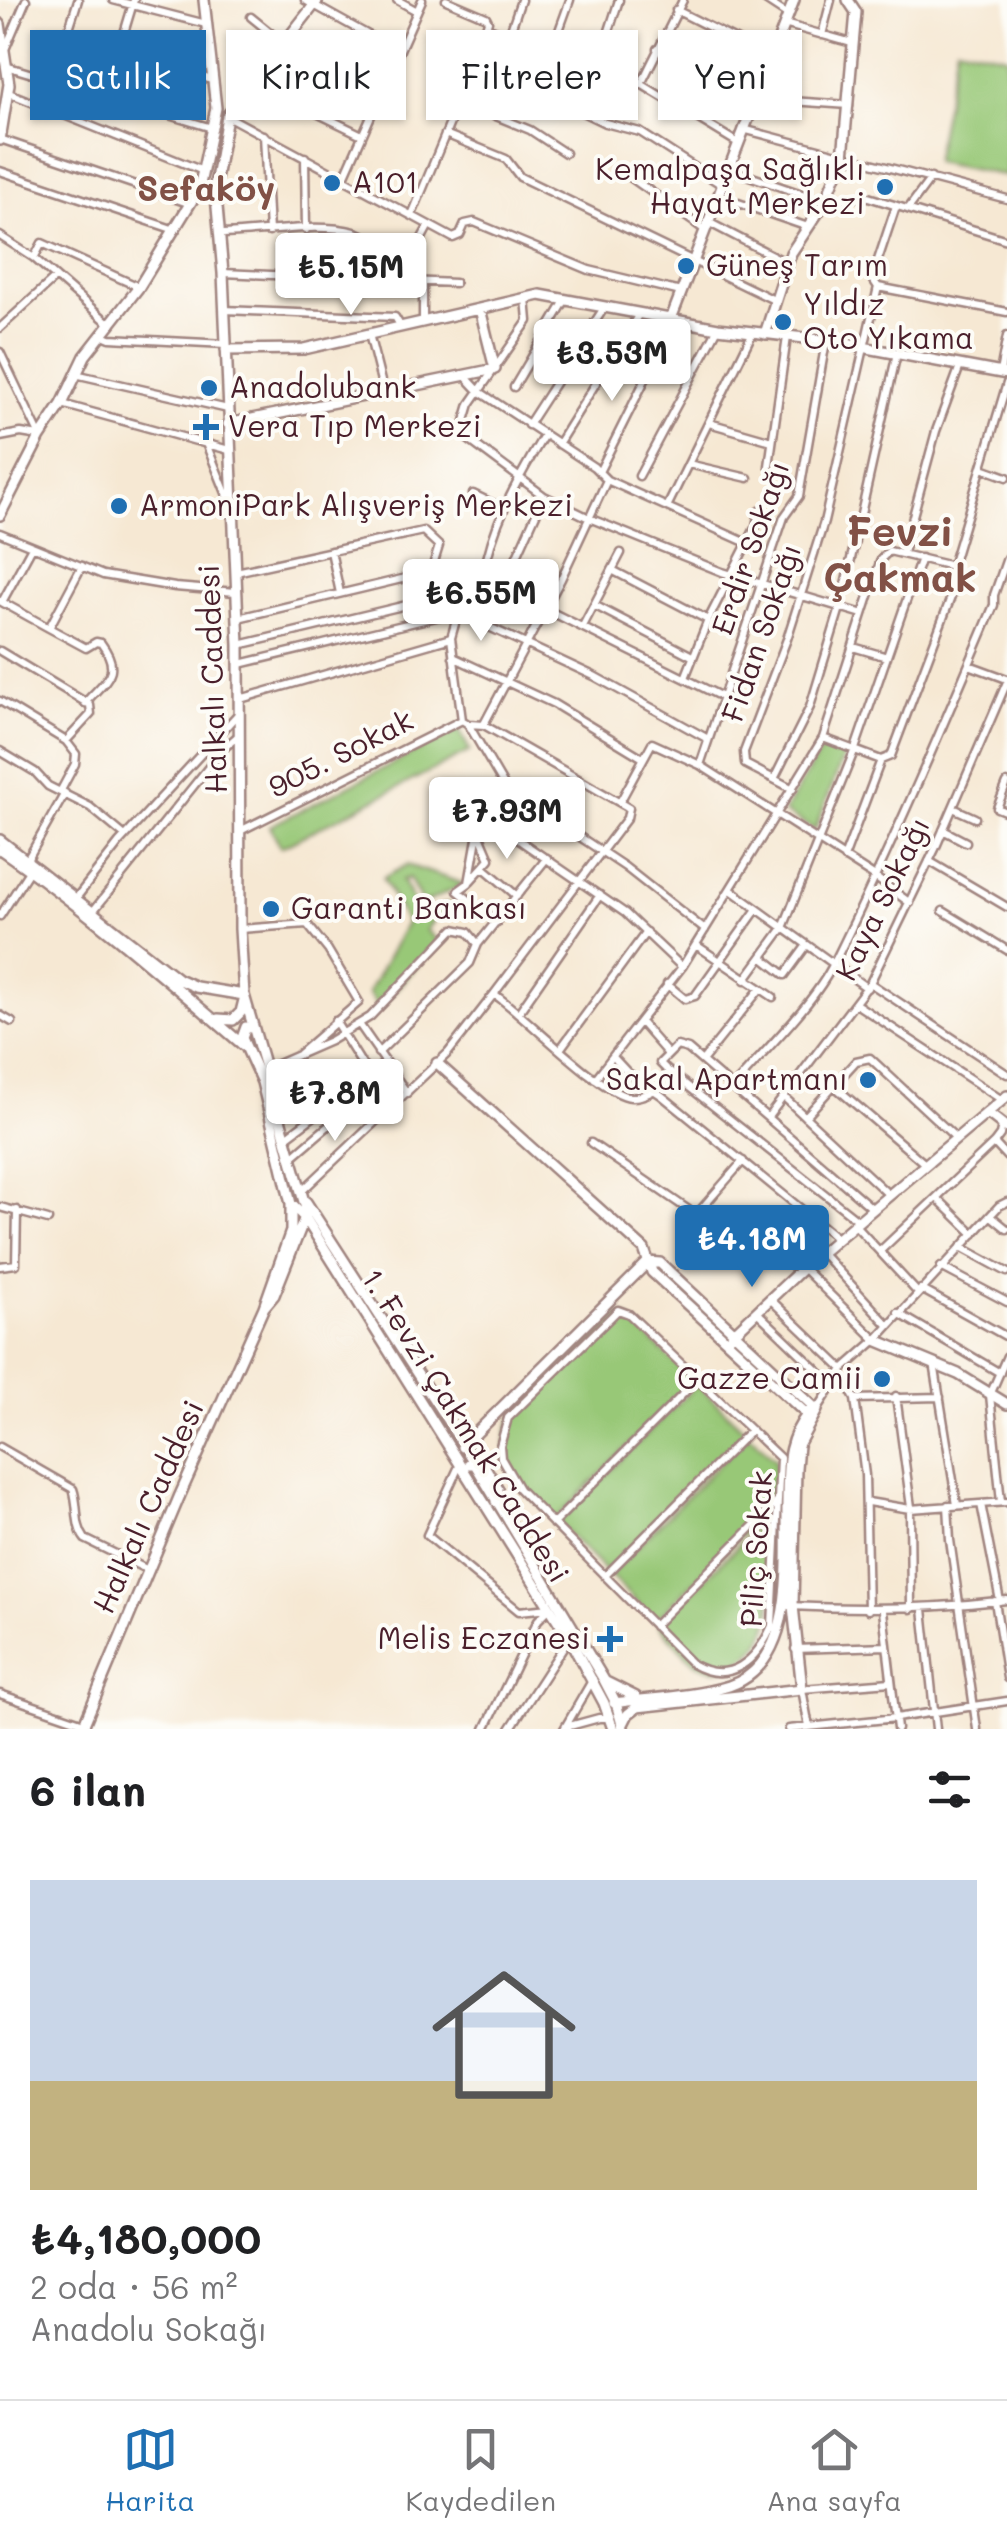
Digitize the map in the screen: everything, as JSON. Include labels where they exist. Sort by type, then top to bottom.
[{"type":"main road","points":[[1,512],[62,404],[74,374],[140,287],[191,204],[204,171],[216,104],[204,0]]},
{"type":"main road","points":[[782,30],[794,0]]},
{"type":"main road","points":[[764,334],[787,262],[825,202],[843,157],[856,12],[848,0]]},
{"type":"main road","name":"Halkalı Caddesi","points":[[293,30],[312,2]]},
{"type":"main road","points":[[0,25],[9,68],[0,139]]},
{"type":"main road","points":[[216,104],[226,110]]},
{"type":"main road","name":"Halkalı Caddesi","points":[[227,120],[214,185],[223,273],[240,664],[240,929],[244,995],[303,1196],[306,1219],[274,1295],[264,1306]]},
{"type":"main road","points":[[673,320],[746,120]]},
{"type":"main road","points":[[226,347],[304,348],[540,296],[718,328],[826,340],[1003,374]]},
{"type":"main road","points":[[228,424],[495,369],[480,309]]},
{"type":"main road","points":[[0,840],[244,1046]]},
{"type":"main road","points":[[0,849],[77,897],[178,978],[196,987],[244,995],[243,1007],[233,1020],[210,1016]]},
{"type":"main road","points":[[244,1046],[243,1030],[254,1028]]},
{"type":"main road","name":"Halkalı Caddesi","points":[[83,1726],[264,1306],[291,1232],[291,1204],[262,1082],[244,1046]]},
{"type":"main road","points":[[437,1063],[644,1248],[648,1262]]},
{"type":"main road","points":[[730,1337],[803,1268],[1005,1099]]},
{"type":"main road","points":[[989,1114],[1004,1127]]},
{"type":"main road","points":[[303,1196],[464,1446],[598,1680],[617,1725],[636,1707],[681,1698],[802,1688],[788,1606]]},
{"type":"main road","name":"1. Fevzi Çakmak Caddesi","points":[[291,1204],[306,1219],[598,1680]]},
{"type":"main road","points":[[298,1237],[306,1228],[313,1230]]},
{"type":"main road","points":[[453,1452],[464,1446],[648,1262],[660,1263],[730,1337],[814,1410]]},
{"type":"main road","points":[[876,1340],[934,1364],[1007,1404]]},
{"type":"main road","name":"Piliç Sokak","points":[[610,1703],[681,1698],[730,1686],[772,1651],[788,1606],[788,1452],[814,1410]]},
{"type":"main road","points":[[463,1468],[473,1462]]},
{"type":"main road","points":[[598,1680],[641,1698]]},
{"type":"street","points":[[6,47],[26,0]]},
{"type":"street","points":[[69,30],[78,0]]},
{"type":"street","points":[[113,0],[208,24]]},
{"type":"street","points":[[396,0],[417,11]]},
{"type":"street","points":[[406,36],[422,0]]},
{"type":"street","points":[[446,0],[486,17],[486,30]]},
{"type":"street","points":[[511,30],[521,0]]},
{"type":"street","points":[[559,30],[570,0]]},
{"type":"street","points":[[609,30],[619,0]]},
{"type":"street","points":[[683,0],[640,84],[738,143]]},
{"type":"street","points":[[764,0],[786,20],[852,43]]},
{"type":"street","points":[[822,35],[831,0]]},
{"type":"street","points":[[312,2],[361,30]]},
{"type":"street","points":[[125,30],[133,3]]},
{"type":"street","points":[[676,10],[716,30]]},
{"type":"street","points":[[251,17],[268,30]]},
{"type":"street","points":[[487,27],[495,30]]},
{"type":"street","points":[[9,68],[213,128]]},
{"type":"street","points":[[206,78],[213,80]]},
{"type":"street","points":[[5,92],[204,171]]},
{"type":"street","points":[[802,100],[849,105]]},
{"type":"street","points":[[241,120],[453,238],[460,235],[465,224],[474,222],[589,270],[682,292]]},
{"type":"street","points":[[331,120],[362,135]]},
{"type":"street","points":[[344,178],[369,120]]},
{"type":"street","points":[[412,215],[451,120]]},
{"type":"street","points":[[506,120],[530,130],[565,153]]},
{"type":"street","points":[[602,120],[640,132],[720,190],[808,227]]},
{"type":"street","points":[[743,129],[1007,199]]},
{"type":"street","points":[[445,134],[506,159],[520,177],[774,300]]},
{"type":"street","points":[[264,135],[269,232]]},
{"type":"street","points":[[0,139],[191,204]]},
{"type":"street","points":[[305,157],[306,230]]},
{"type":"street","points":[[728,169],[825,202],[865,196],[1007,240]]},
{"type":"street","points":[[0,171],[176,230]]},
{"type":"street","points":[[630,177],[707,226],[787,262]]},
{"type":"street","points":[[908,209],[932,178]]},
{"type":"street","name":"Fidan Sokağı","points":[[793,789],[744,764],[744,752],[802,597],[840,464],[878,287],[872,278],[896,206]]},
{"type":"street","points":[[220,234],[357,232],[404,255],[414,254],[428,224]]},
{"type":"street","points":[[0,236],[34,258],[111,326]]},
{"type":"street","points":[[34,258],[42,243],[140,287]]},
{"type":"street","points":[[223,273],[455,282]]},
{"type":"street","points":[[0,328],[56,277]]},
{"type":"street","points":[[423,282],[424,322]]},
{"type":"street","points":[[878,287],[1007,312]]},
{"type":"street","points":[[526,298],[528,321],[470,404],[464,436],[544,496],[589,518],[763,586],[862,614]]},
{"type":"street","points":[[514,386],[566,299]]},
{"type":"street","points":[[528,425],[605,306]]},
{"type":"street","points":[[224,310],[395,318],[401,328]]},
{"type":"street","points":[[558,444],[639,314]]},
{"type":"street","points":[[599,472],[673,320]]},
{"type":"street","points":[[638,476],[718,328]]},
{"type":"street","points":[[667,507],[753,332]]},
{"type":"street","points":[[369,334],[384,393]]},
{"type":"street","points":[[104,335],[226,347]]},
{"type":"street","points":[[1003,374],[1007,336]]},
{"type":"street","points":[[769,466],[787,337]]},
{"type":"street","name":"Erdir Sokağı","points":[[700,765],[784,517],[800,496],[826,340]]},
{"type":"street","points":[[0,352],[40,437]]},
{"type":"street","points":[[774,779],[810,707],[840,608],[898,354]]},
{"type":"street","points":[[903,553],[936,431],[960,366]]},
{"type":"street","points":[[74,374],[228,409]]},
{"type":"street","points":[[465,376],[480,392],[607,480],[747,543]]},
{"type":"street","points":[[952,566],[1007,384]]},
{"type":"street","points":[[62,404],[229,450]]},
{"type":"street","points":[[708,423],[772,441]]},
{"type":"street","points":[[1,436],[21,433],[40,437]]},
{"type":"street","points":[[483,578],[487,550],[502,508],[544,435]]},
{"type":"street","points":[[205,443],[232,509]]},
{"type":"street","points":[[688,464],[748,478]]},
{"type":"street","points":[[982,468],[1007,478]]},
{"type":"street","points":[[484,724],[607,480]]},
{"type":"street","points":[[474,494],[502,508]]},
{"type":"street","points":[[503,587],[544,496]]},
{"type":"street","points":[[685,679],[759,511]]},
{"type":"street","points":[[236,572],[423,531],[439,546],[431,572]]},
{"type":"street","points":[[0,533],[121,578],[236,592]]},
{"type":"street","points":[[32,547],[1,601],[86,648],[102,643],[113,659],[113,670],[85,702]]},
{"type":"street","points":[[331,551],[340,594]]},
{"type":"street","points":[[595,1079],[682,967],[822,738],[880,559],[889,551],[952,566],[959,576],[891,756],[881,760],[822,738]]},
{"type":"street","points":[[583,626],[620,553]]},
{"type":"street","points":[[745,980],[783,928],[854,749],[921,558]]},
{"type":"street","points":[[732,1088],[834,964],[994,605],[1007,558]]},
{"type":"street","points":[[49,628],[82,566]]},
{"type":"street","points":[[612,570],[708,620]]},
{"type":"street","points":[[238,618],[431,572],[443,576],[445,590],[440,597],[239,646]]},
{"type":"street","points":[[706,930],[601,851],[520,797],[508,794],[465,722],[451,638],[466,585],[483,578],[722,697]]},
{"type":"street","points":[[594,604],[692,656]]},
{"type":"street","points":[[240,664],[457,612],[594,676],[708,739]]},
{"type":"street","points":[[240,699],[451,638]]},
{"type":"street","points":[[854,647],[887,657]]},
{"type":"street","points":[[0,652],[90,706],[92,714],[66,742]]},
{"type":"street","points":[[453,658],[554,704],[644,758]]},
{"type":"street","points":[[968,665],[1007,680]]},
{"type":"street","name":"Kaya Sokağı","points":[[768,1117],[868,986],[929,862],[1007,680]]},
{"type":"street","points":[[0,700],[66,742],[76,754],[62,792],[0,916]]},
{"type":"street","points":[[77,897],[125,836],[240,711]]},
{"type":"street","points":[[303,1196],[437,1063],[627,818],[629,808],[620,802],[484,724],[465,722]]},
{"type":"street","name":"905. Sokak","points":[[242,830],[465,722]]},
{"type":"street","points":[[94,910],[224,748],[240,734]]},
{"type":"street","points":[[620,802],[652,743],[700,765],[876,877],[910,903]]},
{"type":"street","points":[[0,752],[90,807],[125,836]]},
{"type":"street","points":[[844,858],[881,760]]},
{"type":"street","points":[[1007,782],[997,808],[1007,812]]},
{"type":"street","points":[[469,882],[478,830],[508,794]]},
{"type":"street","points":[[953,808],[975,818]]},
{"type":"street","points":[[490,820],[600,895],[682,967]]},
{"type":"street","points":[[478,830],[490,858],[458,891],[497,922]]},
{"type":"street","points":[[943,830],[966,842]]},
{"type":"street","points":[[378,1053],[462,971],[478,944],[547,858]]},
{"type":"street","points":[[929,862],[1007,907]]},
{"type":"street","points":[[483,867],[518,896]]},
{"type":"street","points":[[731,890],[834,964],[1007,1074]]},
{"type":"street","points":[[519,1012],[600,895]]},
{"type":"street","points":[[667,984],[686,999],[696,996],[757,909]]},
{"type":"street","points":[[943,911],[1007,950]]},
{"type":"street","points":[[240,929],[307,924],[370,1017]]},
{"type":"street","points":[[266,1069],[370,1017],[454,929],[468,932],[478,944]]},
{"type":"street","points":[[560,1048],[646,932]]},
{"type":"street","points":[[696,945],[772,997]]},
{"type":"street","points":[[762,957],[784,975],[806,945]]},
{"type":"street","points":[[702,1061],[760,990]]},
{"type":"street","points":[[494,994],[595,1079],[628,1098],[653,1091]]},
{"type":"street","points":[[294,1058],[359,1002]]},
{"type":"street","points":[[856,1004],[1005,1099]]},
{"type":"street","points":[[0,1015],[12,1022]]},
{"type":"street","points":[[335,1021],[368,1074]]},
{"type":"street","points":[[640,1022],[667,1053]]},
{"type":"street","points":[[359,1024],[406,1093]]},
{"type":"street","points":[[873,1209],[688,1049],[678,1046],[667,1053],[660,1063],[857,1223],[920,1291],[1007,1337]]},
{"type":"street","points":[[614,1058],[838,1238]]},
{"type":"street","points":[[805,1117],[856,1061],[870,1058],[956,1138]]},
{"type":"street","points":[[285,1138],[386,1063]]},
{"type":"street","points":[[833,1085],[925,1164]]},
{"type":"street","points":[[785,1098],[889,1195]]},
{"type":"street","points":[[291,1158],[355,1102]]},
{"type":"street","points":[[880,1251],[994,1144],[1004,1127]]},
{"type":"street","points":[[591,1143],[696,1215],[743,1161]]},
{"type":"street","points":[[994,1144],[1007,1156]]},
{"type":"street","points":[[937,1198],[974,1234]]},
{"type":"street","points":[[814,1410],[842,1372],[1007,1202]]},
{"type":"street","points":[[0,1206],[48,1220]]},
{"type":"street","points":[[0,1266],[16,1264],[17,1210]]},
{"type":"street","points":[[991,1216],[1007,1229]]},
{"type":"street","points":[[961,1247],[1007,1272]]},
{"type":"street","points":[[823,1254],[888,1325]]},
{"type":"street","points":[[803,1268],[876,1340]]},
{"type":"street","points":[[940,1268],[1007,1302]]},
{"type":"street","points":[[770,1300],[842,1372],[855,1398],[868,1502],[868,1610]]},
{"type":"street","points":[[624,1311],[751,1430],[780,1458],[772,1626],[752,1656],[728,1673],[703,1670],[692,1664],[511,1480],[500,1446],[508,1418],[613,1312],[624,1311]]},
{"type":"street","points":[[756,1312],[833,1385]]},
{"type":"street","points":[[898,1313],[1000,1374]]},
{"type":"street","points":[[868,1502],[911,1508],[1004,1502],[990,1394],[1007,1356]]},
{"type":"street","points":[[934,1364],[977,1729]]},
{"type":"street","points":[[554,1524],[698,1379]]},
{"type":"street","points":[[896,1396],[911,1508],[911,1609]]},
{"type":"street","points":[[855,1398],[940,1396]]},
{"type":"street","points":[[605,1576],[751,1430]]},
{"type":"street","points":[[0,1446],[73,1489],[79,1532],[85,1539],[148,1570]]},
{"type":"street","points":[[463,1468],[427,1535],[519,1611],[550,1608]]},
{"type":"street","points":[[654,1626],[778,1501]]},
{"type":"street","points":[[982,1504],[1001,1600],[1007,1678]]},
{"type":"street","points":[[788,1606],[923,1609],[1001,1600]]},
{"type":"street","points":[[485,1729],[538,1620],[550,1608]]},
{"type":"street","points":[[923,1609],[936,1729]]},
{"type":"street","points":[[884,1610],[897,1729]]},
{"type":"street","points":[[510,1729],[569,1638]]},
{"type":"street","points":[[796,1650],[887,1646]]},
{"type":"street","points":[[752,1656],[761,1664]]},
{"type":"street","points":[[564,1728],[598,1680]]},
{"type":"street","points":[[809,1728],[802,1688],[891,1682]]},
{"type":"street","points":[[0,1694],[83,1726]]},
{"type":"street","points":[[790,1729],[1007,1701]]},
{"type":"street","points":[[579,1706],[610,1703]]},
{"type":"street","points":[[564,1728],[599,1718],[617,1725]]},
{"type":"green space","points":[[957,46],[1007,56],[1007,176],[934,162]]},
{"type":"green space","points":[[459,730],[470,751],[281,847],[270,826]]},
{"type":"green space","points":[[824,745],[844,755],[815,830],[784,812]]},
{"type":"green space","points":[[407,865],[464,884],[425,903],[409,878],[402,880],[417,909],[429,910],[448,903],[426,930],[439,942],[379,1008],[368,993],[406,923],[383,878]]},
{"type":"green space","points":[[619,1314],[627,1317],[693,1380],[555,1520],[515,1476],[506,1450],[506,1436],[511,1420]]},
{"type":"green space","points":[[697,1384],[746,1431],[606,1572],[558,1523]]},
{"type":"green space","points":[[749,1434],[776,1460],[774,1502],[655,1621],[609,1575]]},
{"type":"green space","points":[[774,1509],[772,1600],[765,1634],[752,1652],[734,1665],[724,1669],[704,1667],[685,1654],[659,1625]]},
{"type":"place","name":"A101","points":[[332,183]]},
{"type":"place","name":"Kemalpaşa Sağlıklı Hayat Merkezi","points":[[885,187]]},
{"type":"place","name":"Güneş Tarım","points":[[686,266]]},
{"type":"place","name":"Yıldız Oto Yıkama","points":[[783,322]]},
{"type":"place","name":"Anadolubank","points":[[209,388]]},
{"type":"place","name":"Vera Tıp Merkezi","points":[[206,427]]},
{"type":"place","name":"ArmoniPark Alışveriş Merkezi","points":[[119,506]]},
{"type":"place","name":"Garanti Bankası","points":[[271,909]]},
{"type":"place","name":"Sakal Apartmanı","points":[[868,1080]]},
{"type":"place","name":"Gazze Camii","points":[[882,1379]]},
{"type":"place","name":"Melis Eczanesi","points":[[610,1639]]},
{"type":"district","name":"Sefaköy","points":[[206,189]]},
{"type":"district","name":"Fevzi Çakmak","points":[[900,555]]}]
